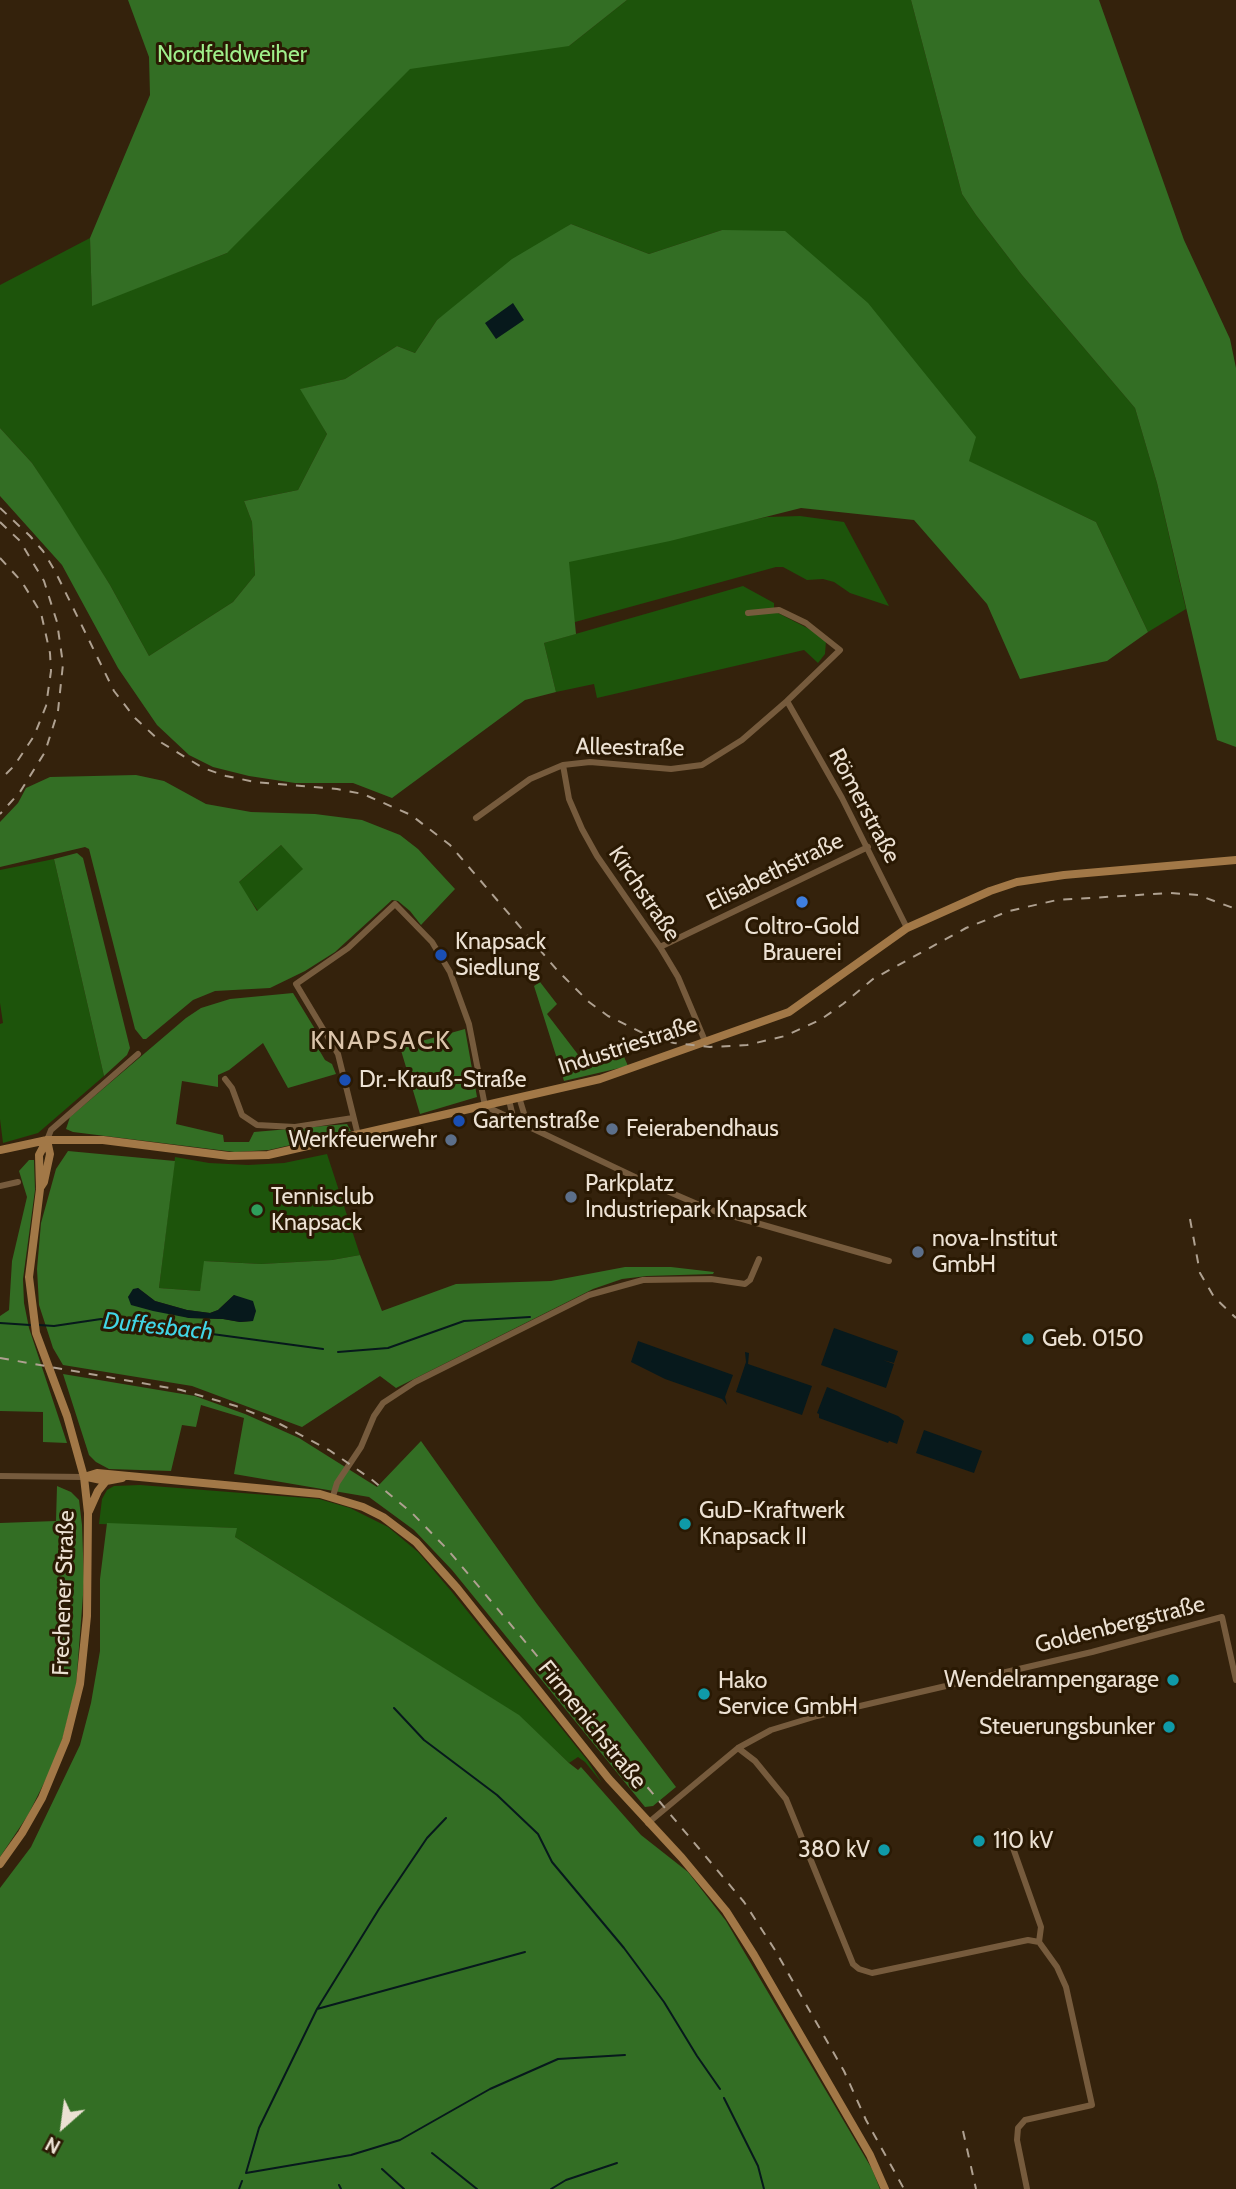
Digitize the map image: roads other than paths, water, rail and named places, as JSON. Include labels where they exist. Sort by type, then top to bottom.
[{"type":"main road","name":"Industriestraße","points":[[0,1150],[47,1140],[103,1140],[249,1157],[485,1106],[600,1079],[756,1025],[799,1007],[907,928],[989,891],[1017,882],[1064,875],[1236,860]]},
{"type":"main road","name":"Frechener Straße","points":[[0,1864],[22,1833],[54,1772],[74,1712],[86,1627],[88,1513],[84,1477],[67,1416],[36,1333],[29,1277],[40,1189],[39,1155],[47,1140]]},
{"type":"main road","name":"Firmenichstraße","points":[[84,1477],[97,1473],[332,1496],[383,1517],[401,1530],[431,1558],[609,1779],[698,1876],[738,1929],[870,2155],[885,2189]]},
{"type":"main road","name":"Firmenichstraße","points":[[84,1477],[106,1481],[133,1476]]},
{"type":"main road","points":[[88,1513],[106,1481]]},
{"type":"street","name":"Alleestraße","points":[[476,818],[530,779],[564,765],[590,762],[671,769],[702,765],[742,740],[840,650],[806,623],[779,610],[748,613]]},
{"type":"street","name":"Römerstraße","points":[[787,701],[867,847],[907,928]]},
{"type":"street","name":"Kirchstraße","points":[[564,765],[569,799],[597,856],[678,977],[705,1041]]},
{"type":"street","name":"Elisabethstraße","points":[[660,947],[867,847]]},
{"type":"street","points":[[358,1135],[338,1054],[296,984],[348,948],[395,904],[432,942],[450,972],[469,1024],[485,1106],[711,1210],[888,1261]]},
{"type":"street","points":[[47,1140],[51,1130],[138,1054]]},
{"type":"street","points":[[225,1079],[232,1088],[242,1115],[257,1125],[295,1127],[353,1118]]},
{"type":"street","points":[[519,1097],[526,1120],[539,1130]]},
{"type":"street","points":[[509,1100],[514,1121]]},
{"type":"street","points":[[0,1186],[18,1182]]},
{"type":"street","points":[[332,1496],[383,1403],[415,1382],[589,1295],[643,1280],[711,1279],[745,1283],[750,1280],[759,1259]]},
{"type":"street","name":"Firmenichstraße","points":[[0,1476],[84,1477]]},
{"type":"street","name":"Goldenbergstraße","points":[[648,1824],[738,1748],[759,1735],[795,1722],[1091,1652],[1222,1617],[1236,1680]]},
{"type":"street","points":[[738,1748],[755,1761],[786,1799],[853,1964],[859,1969],[872,1973],[1028,1940],[1039,1942]]},
{"type":"street","points":[[1007,1831],[1041,1927],[1039,1942],[1057,1967],[1066,1987],[1092,2105],[1025,2120],[1017,2128],[1027,2189]]},
{"type":"waterway","points":[[338,1352],[388,1348],[464,1321],[530,1317]]},
{"type":"waterway","name":"Duffesbach","points":[[39,1325],[54,1326],[101,1319],[323,1349]]},
{"type":"waterway","name":"Duffesbach","points":[[0,1323],[30,1325]]},
{"type":"waterway","points":[[394,1708],[424,1740],[497,1795],[538,1834],[552,1862],[624,1948],[664,2002],[720,2089]]},
{"type":"waterway","points":[[446,1818],[427,1838],[379,1909],[317,2009],[259,2128],[246,2173],[351,2155],[400,2140],[490,2089],[558,2059],[625,2055]]},
{"type":"waterway","points":[[317,2009],[525,1952]]},
{"type":"waterway","points":[[724,2098],[758,2166],[764,2189]]},
{"type":"waterway","points":[[432,2153],[477,2189]]},
{"type":"waterway","points":[[551,2189],[566,2180],[617,2163]]},
{"type":"waterway","points":[[382,2169],[404,2189]]},
{"type":"waterway","points":[[239,2189],[242,2181]]},
{"type":"waterway","points":[[339,2185],[341,2189]]},
{"type":"railway","points":[[0,508],[43,551],[114,691],[135,718],[162,743],[203,768],[226,776],[255,782],[363,794],[411,815],[450,845],[557,970],[589,1002],[608,1016],[651,1037],[710,1047],[747,1045],[785,1036],[820,1020],[873,979],[966,928],[1009,911],[1057,900],[1170,893],[1198,895],[1236,909]]},
{"type":"railway","points":[[0,522],[20,541],[44,581],[57,622],[63,664],[58,711],[45,752],[20,792],[0,814]]},
{"type":"railway","points":[[0,558],[22,582],[41,613],[51,671],[46,706],[34,736],[14,766],[0,780]]},
{"type":"railway","points":[[1190,1219],[1200,1273],[1214,1297],[1236,1318]]},
{"type":"railway","points":[[0,1358],[181,1390],[236,1406],[278,1423],[329,1450],[371,1479],[412,1513],[448,1550],[744,1902],[775,1950],[844,2071],[866,2120],[904,2189]]},
{"type":"railway","points":[[963,2131],[976,2189]]},
{"type":"place","name":"Coltro-Gold Brauerei","points":[[802,902]]},
{"type":"place","name":"Knapsack Siedlung","points":[[441,955]]},
{"type":"place","name":"Dr.-Krauß-Straße","points":[[345,1080]]},
{"type":"place","name":"Gartenstraße","points":[[459,1121]]},
{"type":"place","name":"Feierabendhaus","points":[[612,1129]]},
{"type":"place","name":"Werkfeuerwehr","points":[[451,1140]]},
{"type":"place","name":"Parkplatz Industriepark Knapsack","points":[[571,1197]]},
{"type":"place","name":"Tennisclub Knapsack","points":[[257,1210]]},
{"type":"place","name":"nova-Institut GmbH","points":[[918,1252]]},
{"type":"place","name":"Geb. 0150","points":[[1028,1339]]},
{"type":"place","name":"GuD-Kraftwerk Knapsack II","points":[[685,1524]]},
{"type":"place","name":"Wendelrampengarage","points":[[1173,1680]]},
{"type":"place","name":"Hako Service GmbH","points":[[704,1694]]},
{"type":"place","name":"Steuerungsbunker","points":[[1169,1727]]},
{"type":"place","name":"110 kV","points":[[979,1841]]},
{"type":"place","name":"380 kV","points":[[884,1850]]},
{"type":"district","name":"KNAPSACK","points":[[381,1041]]},
{"type":"park label","name":"Nordfeldweiher","points":[[232,55]]}]
